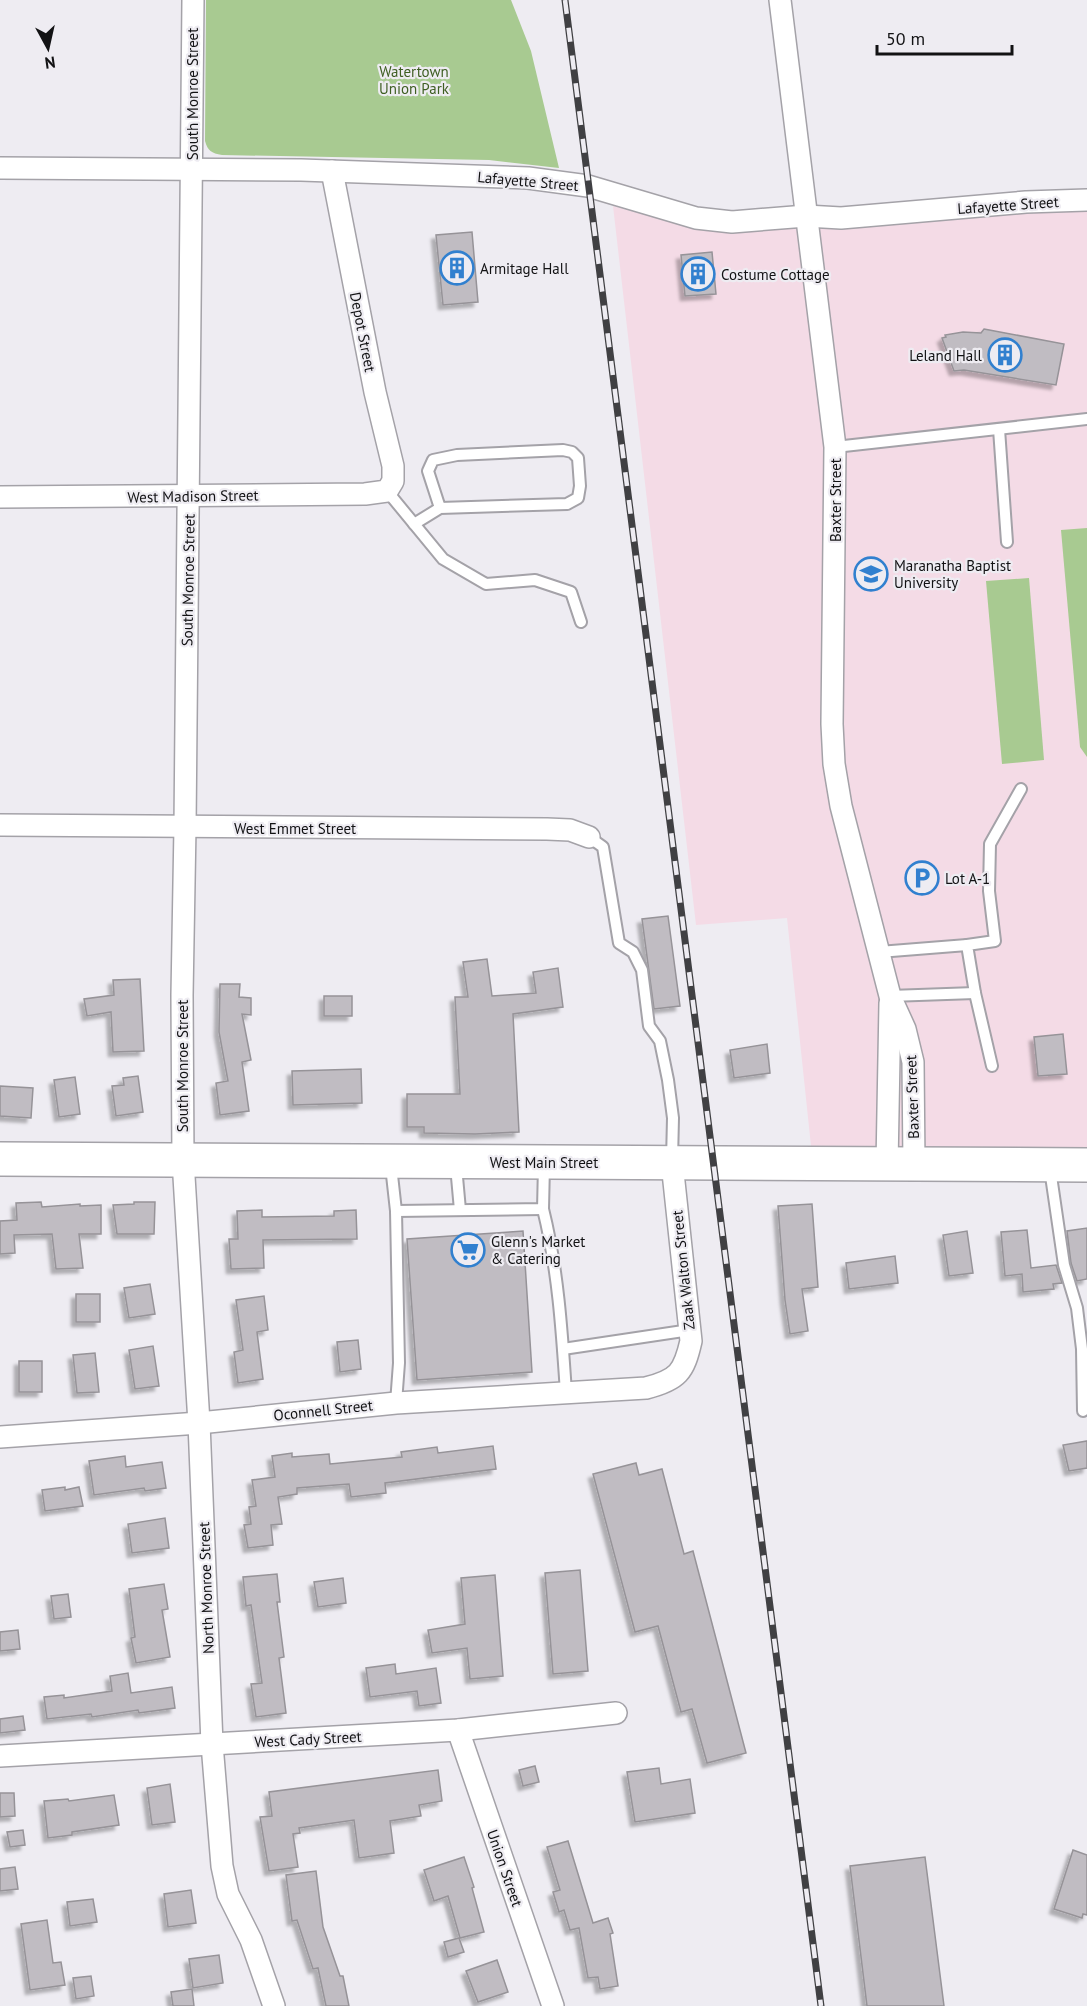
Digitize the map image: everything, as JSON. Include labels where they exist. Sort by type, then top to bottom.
[{"type":"main road","name":"West Main Street","points":[[0,1159],[1087,1165]]},
{"type":"street","name":"South Monroe Street","points":[[183,1160],[182,995],[193,0]]},
{"type":"street","name":"Baxter Street","points":[[780,0],[835,447],[832,724],[834,764],[841,806],[890,996],[900,1165]]},
{"type":"street","name":"Lafayette Street","points":[[0,168],[192,168],[501,177],[588,186],[708,221],[732,222],[806,216],[841,218],[1026,202],[1087,200]]},
{"type":"street","name":"Depot Street","points":[[332,171],[375,392],[393,466],[393,481],[387,491]]},
{"type":"street","name":"West Madison Street","points":[[0,496],[366,494],[387,491]]},
{"type":"street","name":"West Emmet Street","points":[[0,825],[547,829],[570,830],[589,837]]},
{"type":"street","name":"North Monroe Street","points":[[183,1160],[199,1423],[213,1744],[222,1866],[228,1894],[251,1940],[274,2006]]},
{"type":"street","name":"Zaak Walton Street","points":[[646,1388],[675,1378],[686,1364],[691,1341],[672,1163]]},
{"type":"street","name":"Oconnell Street","points":[[0,1437],[199,1423],[396,1403],[646,1388]]},
{"type":"street","name":"West Cady Street","points":[[0,1756],[458,1730],[616,1713]]},
{"type":"street","name":"Union Street","points":[[458,1730],[553,2006]]},
{"type":"lane","points":[[835,447],[1087,419]]},
{"type":"lane","points":[[999,429],[1007,542]]},
{"type":"lane","points":[[414,524],[440,508],[567,504],[578,498],[580,486],[578,458],[572,452],[563,450],[457,455],[433,460],[428,471],[440,508]]},
{"type":"lane","points":[[387,491],[443,559],[486,584],[535,580],[571,592],[581,622]]},
{"type":"lane","points":[[879,952],[995,941],[989,891],[990,843],[1021,789]]},
{"type":"lane","points":[[589,837],[603,847],[619,943],[633,952],[642,970],[649,1026],[660,1041],[668,1080],[673,1118],[672,1163]]},
{"type":"lane","points":[[967,945],[975,993],[992,1066]]},
{"type":"lane","points":[[890,996],[975,993]]},
{"type":"lane","points":[[390,1161],[396,1211],[399,1363],[396,1403]]},
{"type":"lane","points":[[456,1161],[460,1210]]},
{"type":"lane","points":[[544,1162],[543,1209],[550,1234],[566,1393]]},
{"type":"lane","points":[[1050,1165],[1064,1265],[1077,1308],[1082,1349],[1083,1411]]},
{"type":"lane","points":[[396,1211],[543,1209]]},
{"type":"lane","points":[[563,1349],[690,1330]]},
{"type":"shaded area","name":"Maranatha Baptist University","points":[[1087,205],[1087,1151],[811,1146],[787,918],[696,925],[613,206],[661,219],[706,227]]},
{"type":"green space","name":"Watertown Union Park","points":[[206,0],[511,0],[531,51],[559,168],[489,160],[222,155],[213,152],[205,141]]},
{"type":"green space","points":[[1087,528],[1087,757],[1080,747],[1061,530]]},
{"type":"green space","points":[[1029,578],[1044,760],[1002,764],[986,581]]},
{"type":"building","name":"Armitage Hall","points":[[472,232],[478,302],[443,305],[436,235]]},
{"type":"building","name":"Costume Cottage","points":[[712,252],[716,294],[685,296],[681,255]]},
{"type":"building","name":"Leland Hall","points":[[984,329],[1064,344],[1056,385],[964,370],[954,371],[942,338],[946,337],[945,335],[963,332],[981,333]]},
{"type":"building","points":[[668,916],[680,1006],[654,1009],[642,919]]},
{"type":"building","points":[[487,959],[492,996],[536,993],[533,972],[558,968],[563,1007],[513,1014],[519,1132],[424,1133],[424,1127],[407,1127],[407,1094],[460,1094],[455,997],[468,997],[463,962]]},
{"type":"building","points":[[140,979],[144,1051],[113,1052],[111,1012],[87,1016],[84,999],[114,995],[113,980]]},
{"type":"building","points":[[220,984],[240,984],[239,997],[251,998],[251,1015],[242,1014],[251,1060],[242,1062],[249,1111],[220,1115],[216,1083],[228,1081],[219,1032]]},
{"type":"building","points":[[324,996],[352,996],[352,1016],[324,1016]]},
{"type":"building","points":[[1063,1034],[1067,1074],[1038,1076],[1034,1037]]},
{"type":"building","points":[[767,1044],[770,1073],[734,1078],[730,1050]]},
{"type":"building","points":[[361,1069],[362,1103],[293,1105],[292,1071]]},
{"type":"building","points":[[138,1076],[143,1112],[116,1116],[112,1086],[124,1085],[123,1078]]},
{"type":"building","points":[[75,1077],[80,1114],[59,1117],[54,1080]]},
{"type":"building","points":[[0,1086],[33,1088],[31,1118],[0,1116]]},
{"type":"building","points":[[41,1202],[42,1207],[101,1205],[101,1234],[79,1234],[83,1268],[56,1269],[52,1234],[14,1235],[15,1253],[0,1254],[0,1221],[17,1220],[16,1203]]},
{"type":"building","points":[[134,1202],[155,1202],[154,1234],[117,1234],[113,1205],[134,1204]]},
{"type":"building","points":[[812,1204],[818,1287],[802,1289],[808,1331],[790,1334],[785,1300],[778,1206]]},
{"type":"building","points":[[262,1210],[262,1217],[334,1216],[334,1211],[356,1210],[357,1239],[263,1240],[264,1268],[231,1269],[229,1239],[238,1239],[237,1211]]},
{"type":"building","points":[[1087,1228],[1087,1279],[1077,1281],[1071,1263],[1067,1231]]},
{"type":"building","points":[[1027,1230],[1031,1268],[1056,1265],[1062,1283],[1053,1284],[1054,1289],[1023,1292],[1022,1274],[1005,1276],[1001,1232]]},
{"type":"building","points":[[523,1231],[532,1372],[417,1380],[407,1239]]},
{"type":"building","points":[[967,1231],[973,1273],[949,1276],[943,1235]]},
{"type":"building","points":[[895,1256],[898,1283],[849,1289],[846,1263]]},
{"type":"building","points":[[150,1284],[155,1314],[129,1318],[124,1288]]},
{"type":"building","points":[[76,1294],[100,1294],[100,1322],[76,1322]]},
{"type":"building","points":[[264,1296],[268,1330],[257,1332],[263,1379],[238,1383],[234,1352],[243,1350],[236,1300]]},
{"type":"building","points":[[358,1340],[361,1369],[340,1372],[337,1342]]},
{"type":"building","points":[[153,1346],[159,1386],[135,1389],[129,1350]]},
{"type":"building","points":[[95,1353],[99,1392],[77,1393],[73,1355]]},
{"type":"building","points":[[19,1361],[42,1361],[42,1392],[19,1392]]},
{"type":"building","points":[[1087,1441],[1087,1468],[1069,1471],[1063,1445]]},
{"type":"building","points":[[493,1446],[496,1469],[385,1483],[386,1493],[351,1497],[349,1484],[297,1488],[297,1494],[278,1497],[282,1524],[271,1525],[273,1545],[248,1548],[244,1525],[251,1524],[249,1507],[256,1506],[252,1480],[275,1477],[272,1456],[292,1453],[292,1457],[329,1454],[330,1464],[402,1457],[401,1452],[437,1447],[438,1453]]},
{"type":"building","points":[[125,1456],[126,1467],[162,1462],[166,1488],[145,1491],[144,1488],[94,1495],[89,1461]]},
{"type":"building","points":[[636,1463],[639,1475],[662,1469],[684,1554],[693,1551],[746,1753],[707,1763],[692,1709],[681,1712],[658,1626],[635,1632],[593,1474]]},
{"type":"building","points":[[65,1487],[65,1490],[79,1487],[83,1506],[45,1511],[42,1490]]},
{"type":"building","points":[[165,1518],[169,1548],[132,1553],[128,1524]]},
{"type":"building","points":[[580,1570],[588,1671],[553,1674],[545,1573]]},
{"type":"building","points":[[277,1574],[280,1602],[277,1602],[284,1657],[279,1658],[286,1713],[256,1717],[251,1684],[262,1683],[251,1605],[246,1606],[243,1577]]},
{"type":"building","points":[[495,1575],[503,1676],[470,1679],[467,1648],[432,1653],[428,1630],[465,1624],[461,1578]]},
{"type":"building","points":[[343,1578],[346,1603],[318,1607],[314,1582]]},
{"type":"building","points":[[164,1584],[168,1609],[162,1610],[170,1657],[136,1663],[131,1638],[135,1637],[129,1589]]},
{"type":"building","points":[[68,1594],[71,1617],[54,1619],[51,1596]]},
{"type":"building","points":[[18,1630],[20,1649],[0,1651],[0,1632]]},
{"type":"building","points":[[395,1664],[396,1674],[436,1668],[441,1703],[419,1706],[417,1691],[370,1697],[366,1668]]},
{"type":"building","points":[[128,1673],[131,1693],[172,1687],[175,1708],[139,1713],[138,1710],[92,1717],[91,1714],[47,1719],[44,1697],[64,1695],[64,1698],[112,1691],[110,1676]]},
{"type":"building","points":[[23,1716],[25,1730],[0,1733],[0,1719]]},
{"type":"building","points":[[535,1766],[539,1782],[523,1786],[519,1770]]},
{"type":"building","points":[[659,1768],[661,1784],[690,1779],[695,1813],[635,1822],[627,1772]]},
{"type":"building","points":[[438,1770],[442,1801],[419,1805],[421,1816],[390,1821],[394,1853],[359,1858],[354,1820],[299,1828],[300,1833],[293,1834],[298,1867],[269,1871],[260,1817],[272,1816],[269,1792]]},
{"type":"building","points":[[170,1784],[175,1822],[152,1825],[147,1788]]},
{"type":"building","points":[[0,1793],[14,1793],[15,1816],[0,1817]]},
{"type":"building","points":[[114,1795],[119,1825],[48,1838],[44,1801],[68,1799],[69,1801]]},
{"type":"building","points":[[23,1830],[25,1845],[10,1847],[7,1832]]},
{"type":"building","points":[[568,1841],[593,1923],[608,1918],[613,1933],[610,1934],[618,1986],[600,1989],[598,1977],[588,1978],[579,1928],[570,1930],[564,1910],[559,1912],[553,1892],[560,1890],[547,1847]]},
{"type":"building","points":[[1073,1850],[1087,1855],[1087,1915],[1083,1914],[1082,1918],[1054,1909]]},
{"type":"building","points":[[464,1857],[474,1887],[472,1888],[484,1932],[460,1938],[448,1896],[434,1901],[424,1870]]},
{"type":"building","points":[[925,1857],[944,2006],[867,2006],[850,1866]]},
{"type":"building","points":[[15,1867],[18,1889],[0,1891],[0,1869]]},
{"type":"building","points":[[316,1871],[323,1927],[340,1976],[343,1976],[349,2006],[326,2006],[318,1968],[313,1969],[297,1920],[292,1921],[286,1875]]},
{"type":"building","points":[[191,1890],[196,1923],[168,1927],[164,1894]]},
{"type":"building","points":[[93,1899],[97,1922],[70,1926],[67,1902]]},
{"type":"building","points":[[47,1920],[53,1963],[61,1962],[65,1985],[30,1990],[21,1924]]},
{"type":"building","points":[[459,1938],[464,1952],[448,1957],[444,1942]]},
{"type":"building","points":[[219,1955],[223,1983],[193,1988],[189,1959]]},
{"type":"building","points":[[497,1960],[508,1992],[478,2002],[466,1971]]},
{"type":"building","points":[[91,1976],[94,1996],[76,1999],[73,1978]]},
{"type":"building","points":[[192,1989],[194,2006],[173,2006],[171,1992]]},
{"type":"railway","points":[[565,0],[821,2006]]},
{"type":"place","name":"Armitage Hall","points":[[457,268]]},
{"type":"place","name":"Costume Cottage","points":[[698,274]]},
{"type":"place","name":"Leland Hall","points":[[1005,355]]},
{"type":"place","name":"Maranatha Baptist University","points":[[871,574]]},
{"type":"place","name":"Lot A-1","points":[[922,878]]},
{"type":"place","name":"Glenn's Market & Catering","points":[[468,1250]]}]
